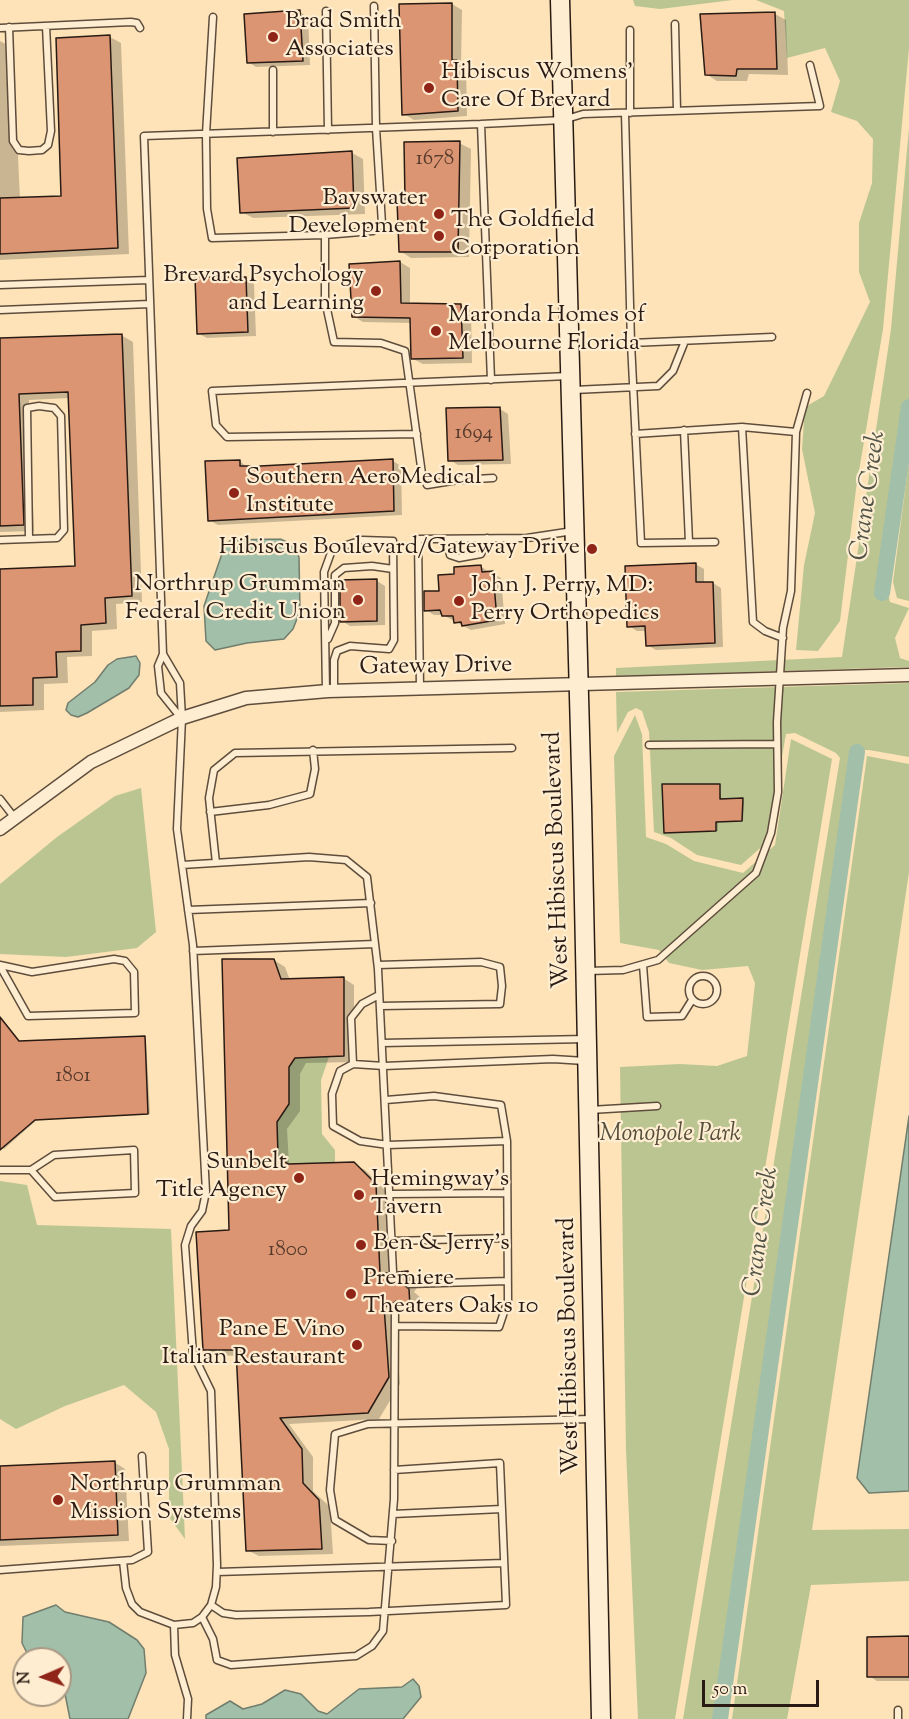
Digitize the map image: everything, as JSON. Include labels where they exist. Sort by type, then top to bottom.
[{"type":"street","name":"West Hibiscus Boulevard","points":[[560,0],[588,1039],[601,1719]]},
{"type":"street","name":"Gateway Drive","points":[[0,829],[91,762],[182,718],[246,698],[330,691],[909,675]]},
{"type":"lane","points":[[213,17],[206,134],[207,209],[212,238],[325,235],[373,231],[382,224],[376,128],[374,6]]},
{"type":"lane","points":[[326,11],[328,130]]},
{"type":"lane","points":[[0,28],[131,22],[137,23],[140,28]]},
{"type":"lane","points":[[675,24],[677,111]]},
{"type":"lane","points":[[9,27],[13,141],[19,150],[29,151],[42,150],[48,145],[51,131],[46,26]]},
{"type":"lane","points":[[630,30],[628,113],[631,343],[641,543],[716,542]]},
{"type":"lane","points":[[182,718],[161,693],[159,666],[163,654],[144,136],[482,124],[563,120],[583,114],[820,106],[810,65]]},
{"type":"lane","points":[[273,70],[273,132]]},
{"type":"lane","points":[[482,124],[491,380]]},
{"type":"lane","points":[[325,235],[325,300],[334,342],[381,343],[405,351],[422,474],[427,485],[493,478]]},
{"type":"lane","points":[[0,285],[149,280]]},
{"type":"lane","points":[[0,310],[150,304]]},
{"type":"lane","points":[[631,343],[772,337]]},
{"type":"lane","points":[[417,434],[227,437],[216,425],[212,391],[491,380],[570,383],[633,389],[658,386],[673,371],[686,341]]},
{"type":"lane","points":[[586,971],[623,970],[658,960],[756,873],[771,833],[778,792],[777,744],[783,638],[791,591],[796,432],[807,393]]},
{"type":"lane","points":[[0,540],[29,539],[57,538],[64,530],[61,416],[54,408],[39,406],[27,408],[29,539]]},
{"type":"lane","points":[[635,434],[742,427],[796,432]]},
{"type":"lane","points":[[742,427],[753,622],[765,631],[783,638]]},
{"type":"lane","points":[[684,430],[689,542]]},
{"type":"lane","points":[[420,689],[418,539],[527,538],[574,531]]},
{"type":"lane","points":[[447,539],[450,555],[459,558],[481,554],[487,538]]},
{"type":"lane","points":[[362,540],[393,541],[393,639],[389,649],[350,646],[337,651],[330,691],[324,572],[333,550],[362,540]]},
{"type":"lane","points":[[327,640],[334,623],[335,575],[344,568],[372,566],[393,569]]},
{"type":"lane","points":[[123,1561],[126,1588],[132,1604],[151,1617],[174,1624],[193,1623],[202,1617],[212,1605],[217,1572],[211,1391],[193,1354],[185,1245],[191,1226],[202,1211],[206,1192],[193,951],[177,829],[182,718],[180,683],[163,654]]},
{"type":"lane","points":[[650,745],[777,744]]},
{"type":"lane","points":[[216,863],[209,798],[214,770],[235,753],[512,748]]},
{"type":"lane","points":[[210,812],[269,806],[310,794],[315,769],[313,750]]},
{"type":"lane","points":[[0,799],[14,817]]},
{"type":"lane","points":[[183,865],[309,857],[346,860],[367,877],[378,965],[393,1272]]},
{"type":"lane","points":[[188,910],[371,903]]},
{"type":"lane","points":[[193,951],[375,944]]},
{"type":"lane","points":[[114,959],[125,961],[134,972],[135,1013],[28,1016],[0,965],[32,972],[114,959]]},
{"type":"lane","points":[[378,965],[480,962],[500,968],[502,986],[500,1004],[380,1006]]},
{"type":"lane","points":[[643,964],[646,1017],[682,1016],[692,1000]]},
{"type":"lane","points":[[703,976],[711,979],[717,987],[713,1000],[705,1005],[692,1000],[688,992],[691,982],[703,976]]},
{"type":"lane","points":[[353,1064],[351,1018],[362,1004],[379,995]]},
{"type":"lane","points":[[382,1043],[588,1039]]},
{"type":"lane","points":[[507,1141],[388,1145],[360,1141],[333,1126],[332,1094],[340,1071],[353,1064],[384,1066],[554,1059],[588,1061]]},
{"type":"lane","points":[[386,1100],[434,1096],[501,1105],[507,1141],[508,1300],[500,1327],[395,1326]]},
{"type":"lane","points":[[589,1110],[657,1106]]},
{"type":"lane","points":[[0,1170],[31,1170],[54,1155],[134,1150],[135,1193],[54,1197],[31,1170]]},
{"type":"lane","points":[[390,1194],[507,1192]]},
{"type":"lane","points":[[392,1240],[507,1238]]},
{"type":"lane","points":[[409,1284],[507,1281]]},
{"type":"lane","points":[[202,1617],[213,1639],[218,1660],[231,1665],[356,1656],[372,1646],[383,1630],[393,1514],[394,1306]]},
{"type":"lane","points":[[392,1541],[369,1540],[335,1520],[330,1490],[335,1434],[368,1424],[596,1419]]},
{"type":"lane","points":[[0,1570],[132,1560],[148,1552],[142,1456]]},
{"type":"lane","points":[[212,1605],[223,1613],[236,1615],[385,1612],[506,1605],[500,1463],[394,1470]]},
{"type":"lane","points":[[393,1514],[502,1509]]},
{"type":"lane","points":[[217,1572],[504,1563]]},
{"type":"lane","points":[[174,1624],[175,1655],[188,1699],[187,1719]]},
{"type":"lane","points":[[898,1710],[898,1719]]},
{"type":"green space","points":[[633,0],[733,0],[660,9],[635,6]]},
{"type":"green space","points":[[756,0],[909,0],[909,48],[883,329],[856,489],[840,621],[818,651],[796,650],[804,565],[815,513],[802,449],[805,407],[824,396],[870,302],[859,272],[859,223],[872,183],[873,139],[857,121],[831,112],[840,81],[825,48],[787,58],[784,11]]},
{"type":"green space","points":[[909,128],[909,402],[885,581],[890,602],[909,608],[895,638],[900,658],[909,661],[909,667],[616,676],[616,668],[842,657],[891,329]]},
{"type":"green space","points":[[909,461],[909,601],[897,598],[893,582]]},
{"type":"green space","points":[[909,683],[909,757],[869,750],[864,750],[859,756],[725,1719],[683,1719],[840,758],[836,753],[795,733],[786,734],[767,842],[741,865],[697,855],[671,838],[654,832],[649,732],[642,711],[636,708],[628,712],[617,733],[616,692]]},
{"type":"green space","name":"Monopole Park","points":[[635,715],[642,734],[646,837],[666,844],[694,861],[743,873],[775,845],[791,739],[832,759],[675,1719],[638,1719],[626,1450],[620,1067],[680,1064],[717,1066],[747,1056],[755,983],[748,966],[702,970],[669,963],[659,950],[620,943],[614,756]]},
{"type":"green space","points":[[867,756],[909,764],[909,872],[812,1530],[909,1529],[909,1581],[811,1585],[787,1719],[732,1719]]},
{"type":"green space","points":[[141,788],[156,932],[137,948],[66,957],[0,954],[0,884],[57,837],[115,796]]},
{"type":"green space","points":[[329,1057],[321,1080],[322,1134],[335,1150],[335,1163],[288,1164],[278,1156],[277,1122],[289,1104],[289,1067],[295,1058]]},
{"type":"green space","points":[[0,1181],[27,1185],[37,1225],[171,1229],[185,1539],[169,1517],[169,1449],[156,1412],[124,1385],[65,1406],[16,1429],[0,1419]]},
{"type":"shaded area","points":[[280,539],[292,544],[299,557],[300,611],[293,629],[284,639],[247,643],[215,650],[206,641],[204,606],[225,545],[231,540]]},
{"type":"shaded area","points":[[136,656],[140,663],[139,675],[129,688],[78,717],[66,710],[68,703],[95,682],[108,665],[117,659]]},
{"type":"shaded area","points":[[909,1116],[909,1491],[869,1493],[857,1478]]},
{"type":"shaded area","points":[[56,1605],[65,1612],[109,1622],[137,1640],[144,1649],[146,1673],[128,1719],[70,1719],[68,1707],[72,1707],[72,1647],[24,1647],[22,1643],[23,1617]]},
{"type":"shaded area","points":[[413,1679],[419,1686],[421,1697],[403,1719],[206,1719],[206,1715],[230,1701],[243,1709],[262,1704],[285,1690],[301,1694],[318,1711],[327,1714],[359,1689],[402,1687]]},
{"type":"building","points":[[452,3],[452,60],[457,60],[458,111],[402,115],[399,4]]},
{"type":"building","name":"Brad Smith Associates","points":[[300,10],[303,61],[247,63],[244,14]]},
{"type":"building","points":[[775,12],[777,69],[737,69],[736,76],[705,75],[700,14]]},
{"type":"building","points":[[110,35],[118,248],[0,254],[0,198],[61,196],[56,38]]},
{"type":"building","points":[[460,141],[458,252],[399,252],[397,200],[405,200],[404,142]]},
{"type":"building","points":[[352,151],[354,208],[240,213],[237,158]]},
{"type":"building","points":[[400,261],[401,303],[461,304],[463,358],[411,359],[410,318],[352,317],[349,264]]},
{"type":"building","points":[[195,277],[246,277],[248,332],[197,334]]},
{"type":"building","points":[[122,334],[132,596],[105,598],[106,623],[81,625],[81,651],[56,652],[57,677],[33,678],[33,705],[0,706],[0,569],[75,566],[68,392],[19,394],[24,525],[0,526],[0,338]]},
{"type":"building","points":[[500,407],[503,460],[448,461],[446,408]]},
{"type":"building","points":[[393,459],[394,511],[208,521],[205,461],[240,460],[240,466],[260,466]]},
{"type":"building","points":[[696,563],[696,582],[713,582],[715,643],[646,646],[645,626],[627,627],[625,566]]},
{"type":"building","name":"John J. Perry, MD: Perry Orthopedics","points":[[481,565],[482,572],[493,571],[497,620],[462,626],[461,622],[454,623],[453,616],[442,616],[440,610],[424,611],[424,591],[439,591],[438,575],[454,574],[454,567]]},
{"type":"building","name":"Northrup Grumman Federal Credit Union","points":[[377,579],[377,621],[340,622],[340,580]]},
{"type":"building","points":[[662,784],[720,784],[720,799],[743,798],[742,821],[716,822],[716,831],[664,833]]},
{"type":"building","points":[[222,959],[274,959],[281,979],[344,977],[344,1056],[295,1058],[289,1067],[289,1104],[277,1122],[278,1156],[288,1164],[354,1162],[376,1184],[380,1273],[388,1273],[394,1277],[398,1272],[408,1271],[409,1279],[404,1285],[409,1289],[410,1306],[400,1306],[396,1301],[390,1306],[384,1306],[389,1377],[368,1413],[280,1418],[302,1449],[303,1483],[319,1500],[322,1549],[246,1551],[236,1350],[203,1350],[196,1232],[229,1230]]},
{"type":"building","points":[[0,1017],[19,1041],[145,1036],[148,1114],[35,1120],[0,1150]]},
{"type":"building","name":"Northrup Grumman Mission Systems","points":[[115,1461],[118,1535],[0,1540],[0,1466]]},
{"type":"building","points":[[909,1636],[909,1677],[867,1677],[867,1637]]},
{"type":"waterway","name":"Crane Creek","points":[[882,593],[909,407]]},
{"type":"waterway","name":"Crane Creek","points":[[720,1719],[857,752]]},
{"type":"place","name":"Brad Smith Associates","points":[[273,37]]},
{"type":"place","name":"Hibiscus Womens' Care Of Brevard","points":[[429,88]]},
{"type":"place","name":"Bayswater Development","points":[[439,214]]},
{"type":"place","name":"The Goldfield Corporation","points":[[439,236]]},
{"type":"place","name":"Brevard Psychology and Learning","points":[[376,291]]},
{"type":"place","name":"Maronda Homes of Melbourne Florida","points":[[436,331]]},
{"type":"place","name":"Southern AeroMedical Institute","points":[[234,493]]},
{"type":"place","name":"Hibiscus Boulevard/Gateway Drive","points":[[592,549]]},
{"type":"place","name":"Northrup Grumman Federal Credit Union","points":[[358,600]]},
{"type":"place","name":"John J. Perry, MD: Perry Orthopedics","points":[[459,601]]},
{"type":"place","name":"Sunbelt Title Agency","points":[[299,1178]]},
{"type":"place","name":"Hemingway's Tavern","points":[[359,1195]]},
{"type":"place","name":"Ben & Jerry's","points":[[361,1245]]},
{"type":"place","name":"Premiere Theaters Oaks 10","points":[[351,1294]]},
{"type":"place","name":"Pane E Vino Italian Restaurant","points":[[357,1345]]},
{"type":"place","name":"Northrup Grumman Mission Systems","points":[[58,1500]]}]
